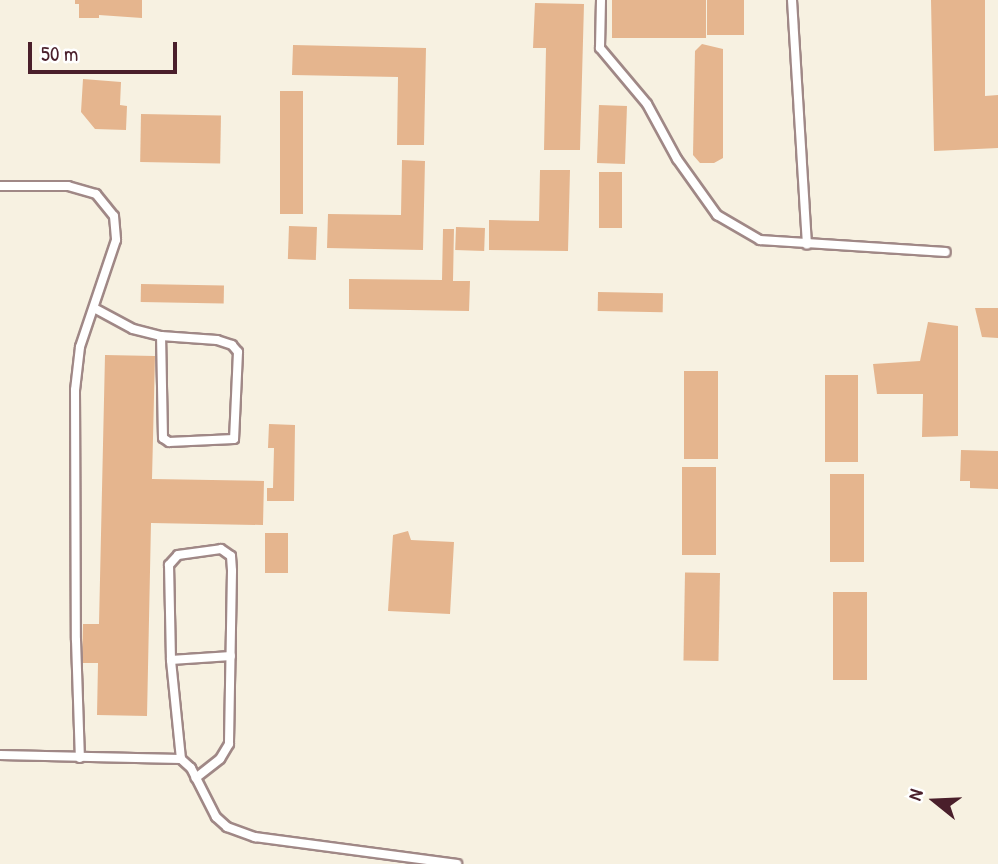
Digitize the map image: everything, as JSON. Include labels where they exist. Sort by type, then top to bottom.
[{"type":"lane","points":[[601,0],[600,48],[647,104],[677,159],[717,215],[760,240],[946,252]]},
{"type":"lane","points":[[792,0],[807,245]]},
{"type":"lane","points":[[0,186],[68,186],[96,194],[114,216],[116,240],[80,347],[75,390],[76,640],[80,758]]},
{"type":"lane","points":[[94,308],[133,329],[161,336],[218,340],[232,345],[238,352],[234,439],[169,442],[163,438],[161,336]]},
{"type":"lane","points":[[196,778],[220,759],[229,744],[231,556],[221,549],[178,555],[169,565],[171,660],[181,759],[196,778],[216,817],[227,827],[255,837],[457,864]]},
{"type":"lane","points":[[171,660],[231,656]]},
{"type":"lane","points":[[0,755],[181,759]]},
{"type":"building","points":[[75,0],[142,0],[142,18],[99,15],[99,18],[79,18],[79,4],[75,4]]},
{"type":"building","points":[[612,0],[706,0],[706,38],[612,38]]},
{"type":"building","points":[[707,0],[744,0],[744,35],[707,35]]},
{"type":"building","points":[[931,0],[985,0],[985,96],[998,95],[998,148],[934,151]]},
{"type":"building","points":[[535,3],[584,4],[580,150],[544,150],[546,48],[533,48]]},
{"type":"building","points":[[702,44],[723,49],[723,158],[714,163],[700,163],[693,155],[695,51]]},
{"type":"building","points":[[293,45],[426,48],[424,145],[397,145],[398,77],[292,75]]},
{"type":"building","points":[[83,79],[121,82],[120,105],[127,106],[126,130],[95,129],[81,112]]},
{"type":"building","points":[[280,91],[303,91],[303,214],[280,214]]},
{"type":"building","points":[[599,105],[627,106],[625,164],[597,163]]},
{"type":"building","points":[[141,114],[221,115],[220,163],[140,162]]},
{"type":"building","points":[[402,160],[425,161],[423,250],[327,248],[328,214],[401,215]]},
{"type":"building","points":[[540,170],[570,170],[568,251],[489,250],[489,220],[539,221]]},
{"type":"building","points":[[599,172],[622,172],[622,228],[599,228]]},
{"type":"building","points":[[289,226],[317,227],[316,260],[288,259]]},
{"type":"building","points":[[456,227],[485,228],[484,251],[455,250]]},
{"type":"building","points":[[443,229],[454,229],[453,281],[470,281],[469,311],[349,309],[349,279],[442,280]]},
{"type":"building","points":[[141,284],[224,285],[224,303],[141,302]]},
{"type":"building","points":[[598,292],[663,293],[663,312],[598,311]]},
{"type":"building","points":[[975,308],[998,308],[998,338],[982,337]]},
{"type":"building","points":[[928,322],[958,326],[958,436],[922,437],[923,394],[877,394],[873,364],[920,361]]},
{"type":"building","points":[[105,355],[155,356],[152,479],[264,481],[263,525],[151,523],[147,716],[97,715],[98,663],[82,663],[83,624],[99,624]]},
{"type":"building","points":[[684,371],[718,371],[718,459],[684,459]]},
{"type":"building","points":[[825,375],[858,375],[858,462],[825,462]]},
{"type":"building","points":[[269,424],[295,425],[294,501],[267,501],[267,488],[273,488],[274,448],[268,448]]},
{"type":"building","points":[[961,450],[998,451],[998,489],[970,488],[970,481],[960,481]]},
{"type":"building","points":[[682,467],[716,467],[716,555],[682,555]]},
{"type":"building","points":[[830,474],[864,474],[864,562],[830,562]]},
{"type":"building","points":[[408,531],[411,540],[454,542],[450,614],[388,611],[393,535]]},
{"type":"building","points":[[265,533],[288,533],[288,573],[265,573]]},
{"type":"building","points":[[685,572],[720,573],[718,661],[683,660]]},
{"type":"building","points":[[833,592],[867,592],[867,680],[833,680]]}]
